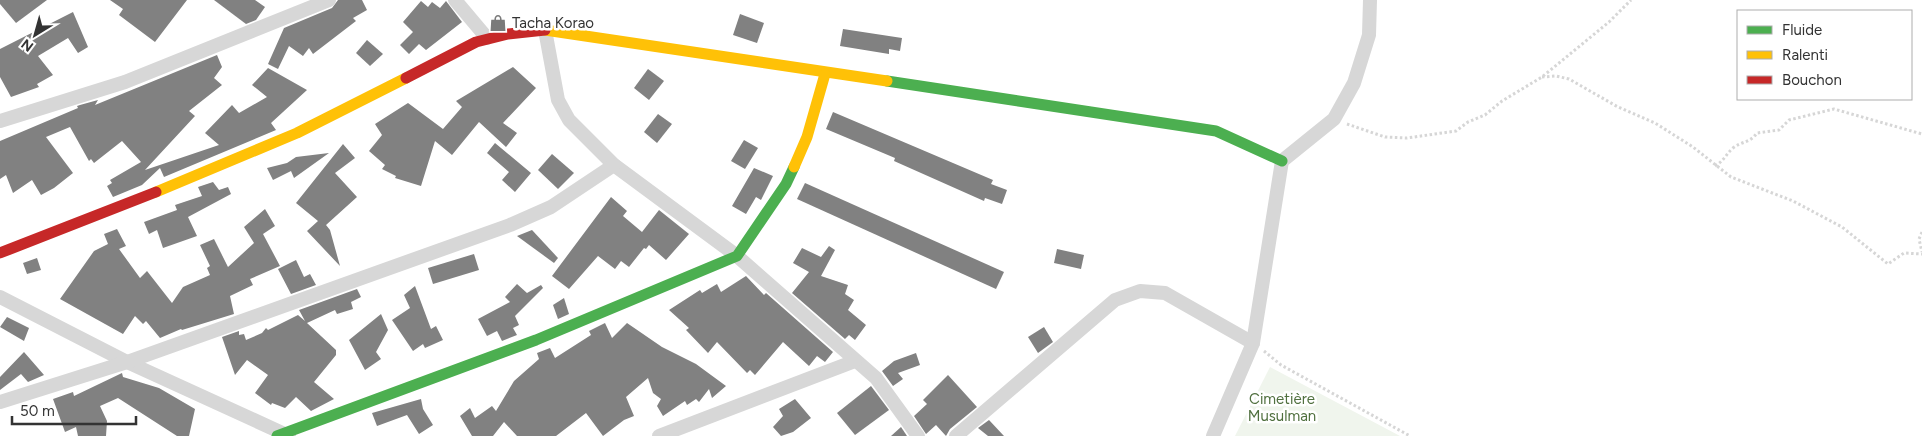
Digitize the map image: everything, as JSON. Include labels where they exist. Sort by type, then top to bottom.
[{"type":"street","points":[[0,121],[125,82],[329,0]]},
{"type":"street","points":[[455,0],[487,38]]},
{"type":"street","points":[[1213,436],[1254,343],[1282,161],[1334,119],[1354,83],[1369,35],[1370,0]]},
{"type":"street","points":[[544,30],[558,100],[569,120],[614,164],[737,256],[856,360],[889,393],[918,436]]},
{"type":"street","points":[[0,253],[248,154],[332,116],[467,46],[487,38],[544,30],[710,54],[825,74],[1216,131],[1282,161]]},
{"type":"street","points":[[0,297],[127,362],[284,435],[536,340],[737,256],[786,184],[807,137],[825,74]]},
{"type":"street","points":[[0,402],[127,362],[510,225],[551,207],[614,164]]},
{"type":"street","points":[[956,436],[1115,300],[1140,291],[1165,292],[1254,343]]},
{"type":"street","points":[[659,436],[856,360]]},
{"type":"path","points":[[1334,119],[1385,137],[1435,136],[1456,131],[1468,122],[1486,115],[1502,101],[1542,77],[1610,22],[1631,0]]},
{"type":"path","points":[[1542,77],[1562,77],[1585,87],[1618,107],[1642,116],[1668,131],[1731,177],[1821,215],[1855,236],[1866,248],[1888,264],[1904,253],[1922,253],[1919,240],[1922,232]]},
{"type":"path","points":[[1715,166],[1723,162],[1733,148],[1752,141],[1757,133],[1780,130],[1789,120],[1834,110],[1922,134]]},
{"type":"path","points":[[1254,343],[1281,365],[1410,436]]},
{"type":"green space","name":"Cimetière Musulman","points":[[1270,367],[1400,436],[1235,436]]},
{"type":"building","points":[[0,0],[47,0],[16,23],[0,4]]},
{"type":"building","points":[[110,0],[187,0],[155,42],[119,15],[123,9]]},
{"type":"building","points":[[214,0],[255,0],[265,7],[256,20],[246,24]]},
{"type":"building","points":[[338,0],[362,0],[367,10],[353,18],[356,21],[313,54],[309,48],[303,56],[289,46],[278,69],[268,64],[284,28],[332,8]]},
{"type":"building","points":[[421,1],[428,7],[432,2],[440,8],[446,1],[462,22],[426,50],[419,44],[409,54],[400,45],[413,32],[403,22]]},
{"type":"building","points":[[73,12],[88,47],[78,53],[68,38],[38,56],[53,75],[37,84],[39,87],[11,97],[0,77],[0,49]]},
{"type":"building","points":[[740,14],[764,23],[757,43],[733,35]]},
{"type":"building","points":[[843,29],[902,38],[900,51],[889,49],[889,54],[840,46]]},
{"type":"building","points":[[367,40],[383,54],[370,66],[356,53]]},
{"type":"building","points":[[217,55],[222,67],[214,78],[222,85],[189,111],[195,116],[145,170],[219,145],[205,133],[232,105],[239,113],[267,97],[252,85],[268,68],[307,90],[271,123],[276,130],[164,177],[160,168],[142,185],[113,197],[107,186],[112,183],[110,180],[141,162],[122,141],[94,163],[91,159],[89,161],[70,127],[46,137],[73,173],[54,188],[41,195],[32,180],[13,193],[6,175],[0,179],[0,141],[78,108],[77,106],[98,100],[95,105]]},
{"type":"building","points":[[513,67],[536,88],[503,123],[517,133],[506,147],[479,122],[452,155],[435,141],[421,186],[395,178],[396,176],[382,169],[385,165],[369,151],[382,135],[375,124],[408,103],[443,129],[462,107],[456,101]]},
{"type":"building","points":[[648,69],[664,81],[649,100],[634,88]]},
{"type":"building","points":[[833,112],[993,180],[991,184],[1007,190],[1002,204],[985,198],[984,201],[894,161],[895,158],[826,129]]},
{"type":"building","points":[[658,114],[672,124],[657,143],[644,132]]},
{"type":"building","points":[[744,140],[758,148],[745,169],[731,161]]},
{"type":"building","points":[[495,143],[531,173],[515,192],[502,180],[509,172],[487,153]]},
{"type":"building","points":[[343,144],[355,158],[335,173],[357,197],[326,225],[330,230],[340,266],[307,231],[318,221],[296,203]]},
{"type":"building","points":[[329,153],[294,178],[291,171],[273,180],[267,168],[287,163],[296,157]]},
{"type":"building","points":[[552,154],[574,173],[558,189],[538,170]]},
{"type":"building","points":[[754,168],[773,176],[761,200],[756,197],[746,214],[732,206]]},
{"type":"building","points":[[213,182],[219,190],[228,187],[231,194],[188,217],[197,236],[163,248],[157,230],[149,234],[144,222],[177,210],[175,205],[202,196],[198,187]]},
{"type":"building","points":[[805,183],[1004,272],[996,289],[797,199]]},
{"type":"building","points":[[611,197],[627,211],[623,216],[642,232],[659,210],[689,234],[666,260],[649,245],[646,249],[644,248],[629,267],[621,261],[615,269],[598,256],[569,289],[552,276]]},
{"type":"building","points":[[265,209],[275,226],[263,234],[280,266],[250,279],[253,285],[230,296],[234,314],[181,329],[160,338],[146,321],[143,324],[135,316],[123,334],[60,299],[94,251],[108,244],[104,234],[117,229],[126,246],[119,249],[140,278],[147,271],[172,303],[183,287],[210,275],[207,268],[210,266],[200,245],[214,239],[228,267],[254,243],[244,227]]},
{"type":"building","points":[[532,230],[558,258],[554,263],[517,236]]},
{"type":"building","points":[[829,246],[835,250],[821,276],[848,285],[845,294],[854,300],[848,310],[866,325],[855,340],[849,335],[845,339],[792,293],[809,272],[793,263],[802,248],[821,257]]},
{"type":"building","points":[[1057,249],[1084,255],[1081,269],[1054,263]]},
{"type":"building","points":[[474,254],[479,270],[433,284],[428,268]]},
{"type":"building","points":[[37,258],[41,270],[27,274],[23,263]]},
{"type":"building","points":[[296,260],[304,277],[310,274],[316,285],[291,294],[278,269]]},
{"type":"building","points":[[746,276],[764,295],[766,293],[833,352],[825,362],[817,356],[809,366],[783,342],[755,375],[750,370],[747,373],[717,342],[708,353],[686,330],[689,328],[669,310],[700,290],[702,293],[717,284],[721,292]]},
{"type":"building","points":[[517,284],[527,293],[541,285],[543,288],[515,316],[519,325],[513,328],[517,335],[502,341],[497,331],[487,336],[478,319],[510,302],[505,297]]},
{"type":"building","points":[[415,286],[431,329],[436,326],[443,340],[425,348],[423,344],[413,351],[392,320],[410,308],[404,295]]},
{"type":"building","points":[[357,289],[361,297],[351,302],[353,309],[337,314],[335,310],[307,323],[336,350],[336,355],[314,382],[334,399],[311,411],[296,397],[285,408],[272,403],[271,405],[255,393],[268,375],[247,360],[235,375],[222,337],[239,331],[239,335],[244,334],[246,340],[262,333],[266,328],[268,330],[298,315],[305,321],[299,310]]},
{"type":"building","points":[[564,298],[569,314],[558,319],[553,305]]},
{"type":"building","points":[[381,314],[388,330],[376,352],[381,359],[365,370],[349,340]]},
{"type":"building","points":[[7,317],[29,328],[24,341],[0,327]]},
{"type":"building","points":[[605,323],[612,338],[627,323],[662,347],[696,364],[726,386],[712,398],[709,389],[699,402],[696,399],[687,405],[685,401],[663,416],[657,406],[661,399],[653,393],[648,378],[626,397],[634,416],[624,420],[603,436],[586,413],[556,436],[517,436],[504,422],[493,436],[472,436],[460,416],[470,408],[475,418],[492,406],[496,411],[514,381],[539,359],[537,353],[550,348],[555,358],[591,335],[589,331]]},
{"type":"building","points":[[1044,327],[1053,342],[1038,353],[1028,337]]},
{"type":"building","points":[[24,352],[44,375],[28,382],[21,374],[0,390],[0,377]]},
{"type":"building","points":[[916,353],[920,365],[898,373],[903,379],[893,386],[882,371],[894,361]]},
{"type":"building","points":[[122,373],[123,377],[159,388],[195,409],[189,436],[177,436],[118,398],[100,406],[107,421],[106,436],[78,436],[76,427],[65,432],[53,399],[73,392],[74,396]]},
{"type":"building","points":[[948,375],[977,407],[950,429],[946,436],[936,425],[926,434],[914,416],[927,404],[923,400]]},
{"type":"building","points":[[871,386],[889,410],[855,435],[837,413]]},
{"type":"building","points":[[421,399],[423,409],[433,425],[419,434],[407,415],[377,426],[372,413]]},
{"type":"building","points":[[795,399],[811,418],[793,432],[781,436],[773,427],[783,416],[779,409]]},
{"type":"building","points":[[989,420],[1004,436],[988,436],[978,428]]},
{"type":"building","points":[[901,427],[907,436],[891,436]]},
{"type":"traffic: fast","points":[[887,81],[1216,131],[1282,161]]},
{"type":"traffic: fast","points":[[277,436],[536,340],[737,256],[786,184],[794,167]]},
{"type":"traffic: slow","points":[[545,30],[887,81]]},
{"type":"traffic: slow","points":[[794,167],[807,137],[825,74]]},
{"type":"traffic: slow","points":[[156,192],[297,133],[406,78]]},
{"type":"traffic: jam","points":[[406,78],[476,42],[508,34],[545,30]]},
{"type":"traffic: jam","points":[[0,253],[156,192]]},
{"type":"place","name":"Tacha Korao","points":[[498,23]]}]
